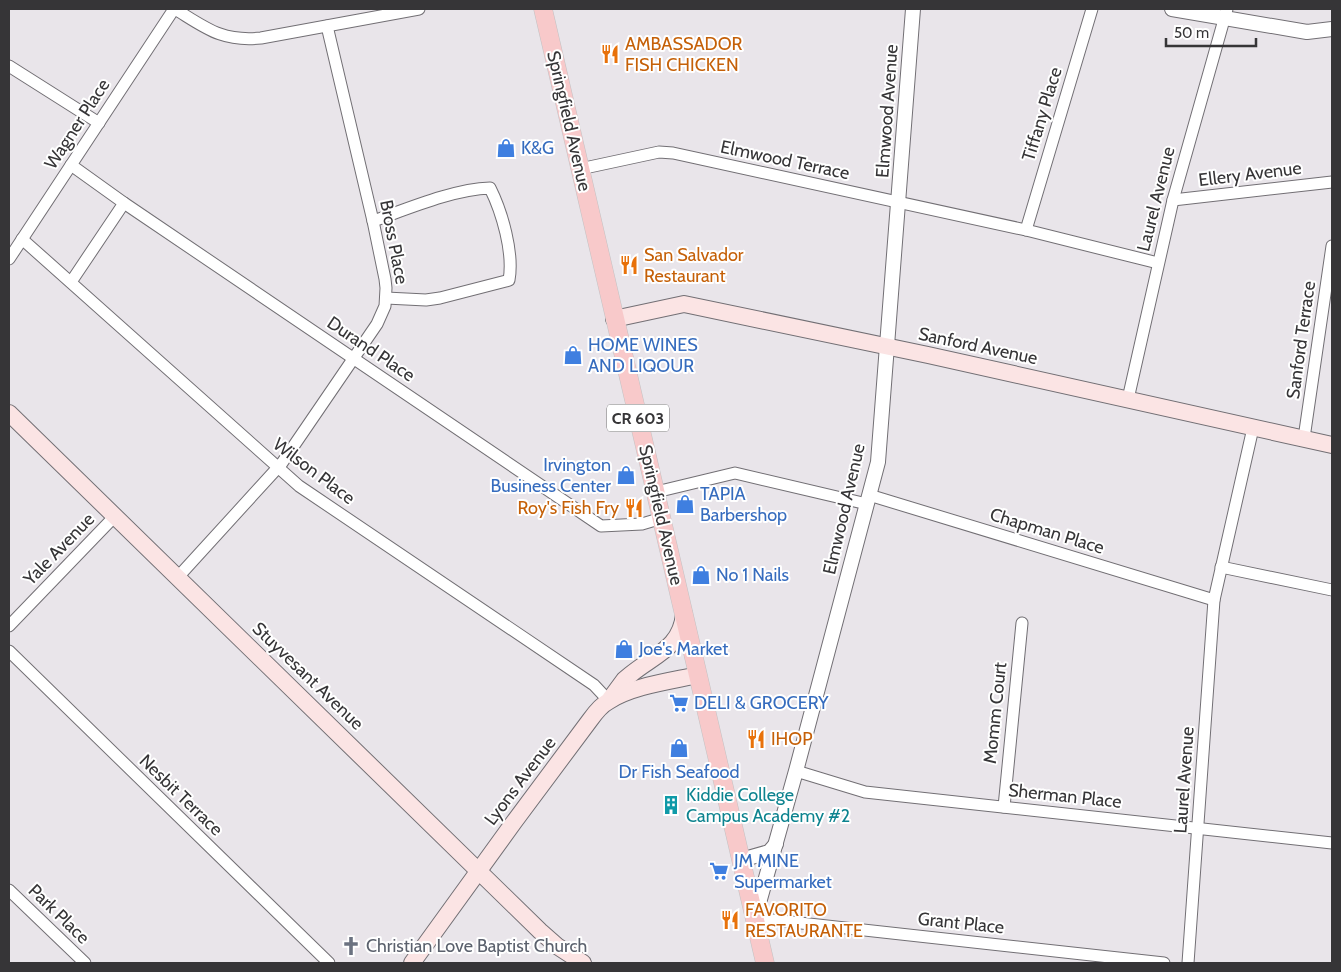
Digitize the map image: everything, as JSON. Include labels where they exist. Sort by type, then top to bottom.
[{"type":"main road","name":"Springfield Avenue","points":[[543,9],[766,963]]},
{"type":"main road","name":"Sanford Avenue","points":[[614,319],[684,304],[1128,399],[1332,445]]},
{"type":"main road","name":"Stuyvesant Avenue","points":[[9,413],[548,939],[583,963]]},
{"type":"main road","points":[[609,700],[624,680],[675,642],[681,632],[684,614]]},
{"type":"main road","name":"Lyons Avenue","points":[[412,963],[590,720],[609,700],[634,690],[698,676]]},
{"type":"street","points":[[174,9],[216,34],[233,38],[261,38],[419,9]]},
{"type":"street","name":"Wagner Place","points":[[9,259],[174,9]]},
{"type":"street","name":"Elmwood Avenue","points":[[755,918],[878,462],[913,9]]},
{"type":"street","name":"Tiffany Place","points":[[1026,230],[1092,9]]},
{"type":"street","points":[[1172,9],[1225,14],[1307,32],[1332,29]]},
{"type":"street","name":"Laurel Avenue","points":[[1128,399],[1173,200],[1225,14]]},
{"type":"street","name":"Bross Place","points":[[178,577],[277,468],[355,358],[382,315],[386,298],[385,279],[328,26]]},
{"type":"street","points":[[9,66],[99,123]]},
{"type":"street","name":"Elmwood Terrace","points":[[580,170],[659,152],[673,153],[1026,230],[1158,263]]},
{"type":"street","name":"Durand Place","points":[[71,165],[124,203],[601,526],[642,524],[662,518]]},
{"type":"street","name":"Ellery Avenue","points":[[1173,200],[1332,182]]},
{"type":"street","points":[[373,221],[411,206],[464,192],[490,188],[496,201],[509,248],[510,273],[509,280],[506,282],[426,300],[386,298]]},
{"type":"street","points":[[71,282],[124,203]]},
{"type":"street","name":"Wilson Place","points":[[22,239],[299,486],[594,685],[609,700]]},
{"type":"street","name":"Sanford Terrace","points":[[1304,438],[1332,246]]},
{"type":"street","points":[[1253,428],[1221,566],[1332,590]]},
{"type":"street","name":"Chapman Place","points":[[656,492],[734,473],[868,499],[1214,600]]},
{"type":"street","name":"Yale Avenue","points":[[9,626],[114,517]]},
{"type":"street","name":"Laurel Avenue","points":[[1188,963],[1214,600],[1221,566]]},
{"type":"street","name":"Momm Court","points":[[1004,807],[1022,623]]},
{"type":"street","name":"Nesbit Terrace","points":[[9,651],[329,963]]},
{"type":"street","name":"Sherman Place","points":[[796,771],[865,792],[1332,841]]},
{"type":"street","points":[[742,860],[769,852],[776,844]]},
{"type":"street","name":"Park Place","points":[[9,890],[85,963]]},
{"type":"street","name":"Grant Place","points":[[755,918],[1164,963]]},
{"type":"place","name":"AMBASSADOR FISH CHICKEN","points":[[610,54]]},
{"type":"place","name":"K&G","points":[[506,148]]},
{"type":"place","name":"San Salvador Restaurant","points":[[629,265]]},
{"type":"place","name":"HOME WINES AND LIQOUR","points":[[573,355]]},
{"type":"place","name":"Irvington Business Center","points":[[626,475]]},
{"type":"place","name":"TAPIA Barbershop","points":[[685,504]]},
{"type":"place","name":"Roy's Fish Fry","points":[[634,508]]},
{"type":"place","name":"No 1 Nails","points":[[701,575]]},
{"type":"place","name":"Joe's Market","points":[[624,649]]},
{"type":"place","name":"DELI & GROCERY","points":[[679,703]]},
{"type":"place","name":"IHOP","points":[[756,739]]},
{"type":"place","name":"Dr Fish Seafood","points":[[679,748]]},
{"type":"place","name":"Kiddie College Campus Academy #2","points":[[671,805]]},
{"type":"place","name":"JM MINE Supermarket","points":[[719,871]]},
{"type":"place","name":"FAVORITO RESTAURANTE","points":[[730,920]]},
{"type":"place","name":"Christian Love Baptist Church","points":[[351,946]]}]
